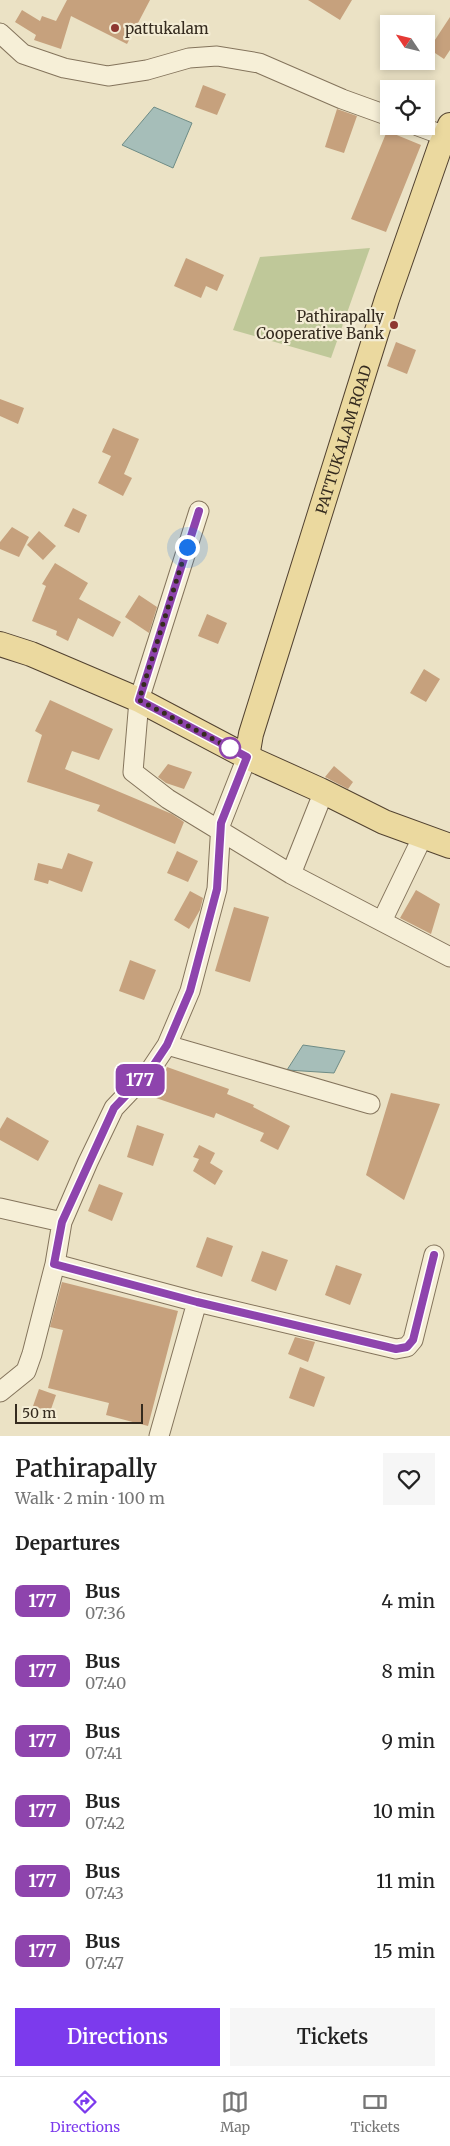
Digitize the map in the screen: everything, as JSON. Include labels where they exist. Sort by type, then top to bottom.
[{"type":"main road","name":"PATTUKALAM ROAD","points":[[247,757],[251,734],[387,298],[446,140]]},
{"type":"main road","points":[[0,644],[31,654],[139,700],[247,757],[324,791],[384,822],[450,846]]},
{"type":"street","points":[[0,33],[24,54],[64,68],[108,76],[147,70],[189,58],[217,56],[259,63],[342,99],[380,113]]},
{"type":"street","points":[[199,511],[139,700],[133,772],[168,799],[291,874],[450,957]]},
{"type":"street","points":[[0,1392],[26,1371],[32,1354],[54,1264],[62,1222],[114,1108],[151,1069],[167,1045],[190,991],[217,889],[221,823],[247,757]]},
{"type":"street","points":[[291,874],[324,791]]},
{"type":"street","points":[[382,921],[423,836]]},
{"type":"street","points":[[167,1045],[370,1104]]},
{"type":"street","points":[[0,1208],[62,1222]]},
{"type":"street","points":[[54,1264],[197,1302],[396,1349],[407,1347],[413,1340],[434,1255]]},
{"type":"street","points":[[159,1436],[197,1302]]},
{"type":"green space","points":[[370,248],[331,358],[233,330],[260,257]]},
{"type":"water","points":[[154,107],[192,123],[173,168],[122,145]]},
{"type":"water","points":[[303,1045],[345,1051],[334,1073],[287,1070]]},
{"type":"building","name":"pattukalam","points":[[67,0],[150,0],[127,44],[71,16],[61,49],[34,40],[36,35],[15,22],[22,10],[40,21],[42,16],[56,21]]},
{"type":"building","points":[[308,0],[352,0],[340,20]]},
{"type":"building","points":[[450,17],[450,50],[444,59],[435,53],[435,40]]},
{"type":"building","points":[[203,85],[226,94],[217,115],[195,107]]},
{"type":"building","points":[[337,109],[357,116],[344,153],[325,147]]},
{"type":"building","points":[[385,135],[397,135],[421,145],[386,232],[351,219]]},
{"type":"building","points":[[186,258],[224,275],[217,291],[206,286],[201,298],[174,286]]},
{"type":"building","points":[[396,342],[416,350],[407,374],[387,366]]},
{"type":"building","points":[[0,399],[24,408],[18,424],[0,416]]},
{"type":"building","points":[[113,428],[139,439],[124,474],[132,478],[123,496],[98,483],[111,456],[102,452]]},
{"type":"building","points":[[73,508],[87,515],[79,533],[64,526]]},
{"type":"building","points":[[12,527],[29,537],[19,557],[0,549],[0,542]]},
{"type":"building","points":[[39,531],[56,546],[43,560],[27,545]]},
{"type":"building","points":[[55,563],[88,583],[79,599],[121,622],[113,637],[78,618],[68,641],[56,635],[57,631],[32,621],[46,586],[42,584]]},
{"type":"building","points":[[139,595],[157,607],[149,633],[125,617]]},
{"type":"building","points":[[207,614],[227,623],[218,644],[198,636]]},
{"type":"building","points":[[424,669],[440,679],[426,702],[410,693]]},
{"type":"building","points":[[50,700],[113,729],[99,760],[72,751],[65,769],[172,814],[184,822],[175,844],[97,811],[100,805],[27,782],[42,735],[35,731]]},
{"type":"building","points":[[168,764],[192,772],[184,789],[166,783],[158,777]]},
{"type":"building","points":[[334,766],[353,782],[348,789],[325,777]]},
{"type":"building","points":[[177,851],[198,861],[188,882],[167,873]]},
{"type":"building","points":[[68,853],[93,862],[82,892],[49,880],[48,884],[34,880],[38,863],[62,869]]},
{"type":"building","points":[[416,890],[440,904],[431,934],[400,918]]},
{"type":"building","points":[[190,891],[203,898],[200,910],[189,929],[174,920]]},
{"type":"building","points":[[234,907],[269,917],[250,982],[215,971]]},
{"type":"building","points":[[130,960],[156,970],[144,1000],[119,991]]},
{"type":"building","points":[[167,1067],[229,1089],[227,1094],[254,1105],[253,1107],[290,1126],[278,1150],[260,1141],[264,1133],[216,1113],[214,1118],[156,1098]]},
{"type":"building","points":[[391,1093],[440,1104],[404,1200],[366,1175]]},
{"type":"building","points":[[7,1117],[49,1141],[38,1161],[0,1140],[0,1129]]},
{"type":"building","points":[[137,1125],[164,1134],[153,1166],[127,1157]]},
{"type":"building","points":[[199,1145],[215,1153],[210,1163],[223,1171],[215,1185],[193,1171],[199,1159],[193,1157]]},
{"type":"building","points":[[99,1184],[123,1193],[112,1221],[88,1211]]},
{"type":"building","points":[[207,1237],[233,1246],[222,1277],[196,1267]]},
{"type":"building","points":[[262,1251],[288,1260],[276,1291],[251,1281]]},
{"type":"building","points":[[336,1265],[362,1274],[350,1305],[325,1295]]},
{"type":"building","points":[[62,1282],[178,1311],[148,1426],[106,1415],[109,1403],[48,1388],[63,1330],[50,1327]]},
{"type":"building","points":[[295,1337],[315,1342],[308,1362],[288,1354]]},
{"type":"building","points":[[300,1367],[325,1377],[314,1407],[289,1398]]},
{"type":"building","points":[[39,1389],[56,1395],[50,1412],[33,1406]]},
{"type":"bus line","name":"177","points":[[199,511],[139,700],[247,757],[221,823],[217,889],[190,991],[167,1045],[151,1069],[114,1108],[62,1222],[54,1264],[197,1302],[396,1349],[407,1347],[413,1340],[434,1255]]},
{"type":"place","name":"pattukalam","points":[[115,28]]},
{"type":"place","name":"Pathirapally Cooperative Bank","points":[[394,325]]},
{"type":"route","points":[[187,547],[139,700],[232,749],[230,748]]}]
